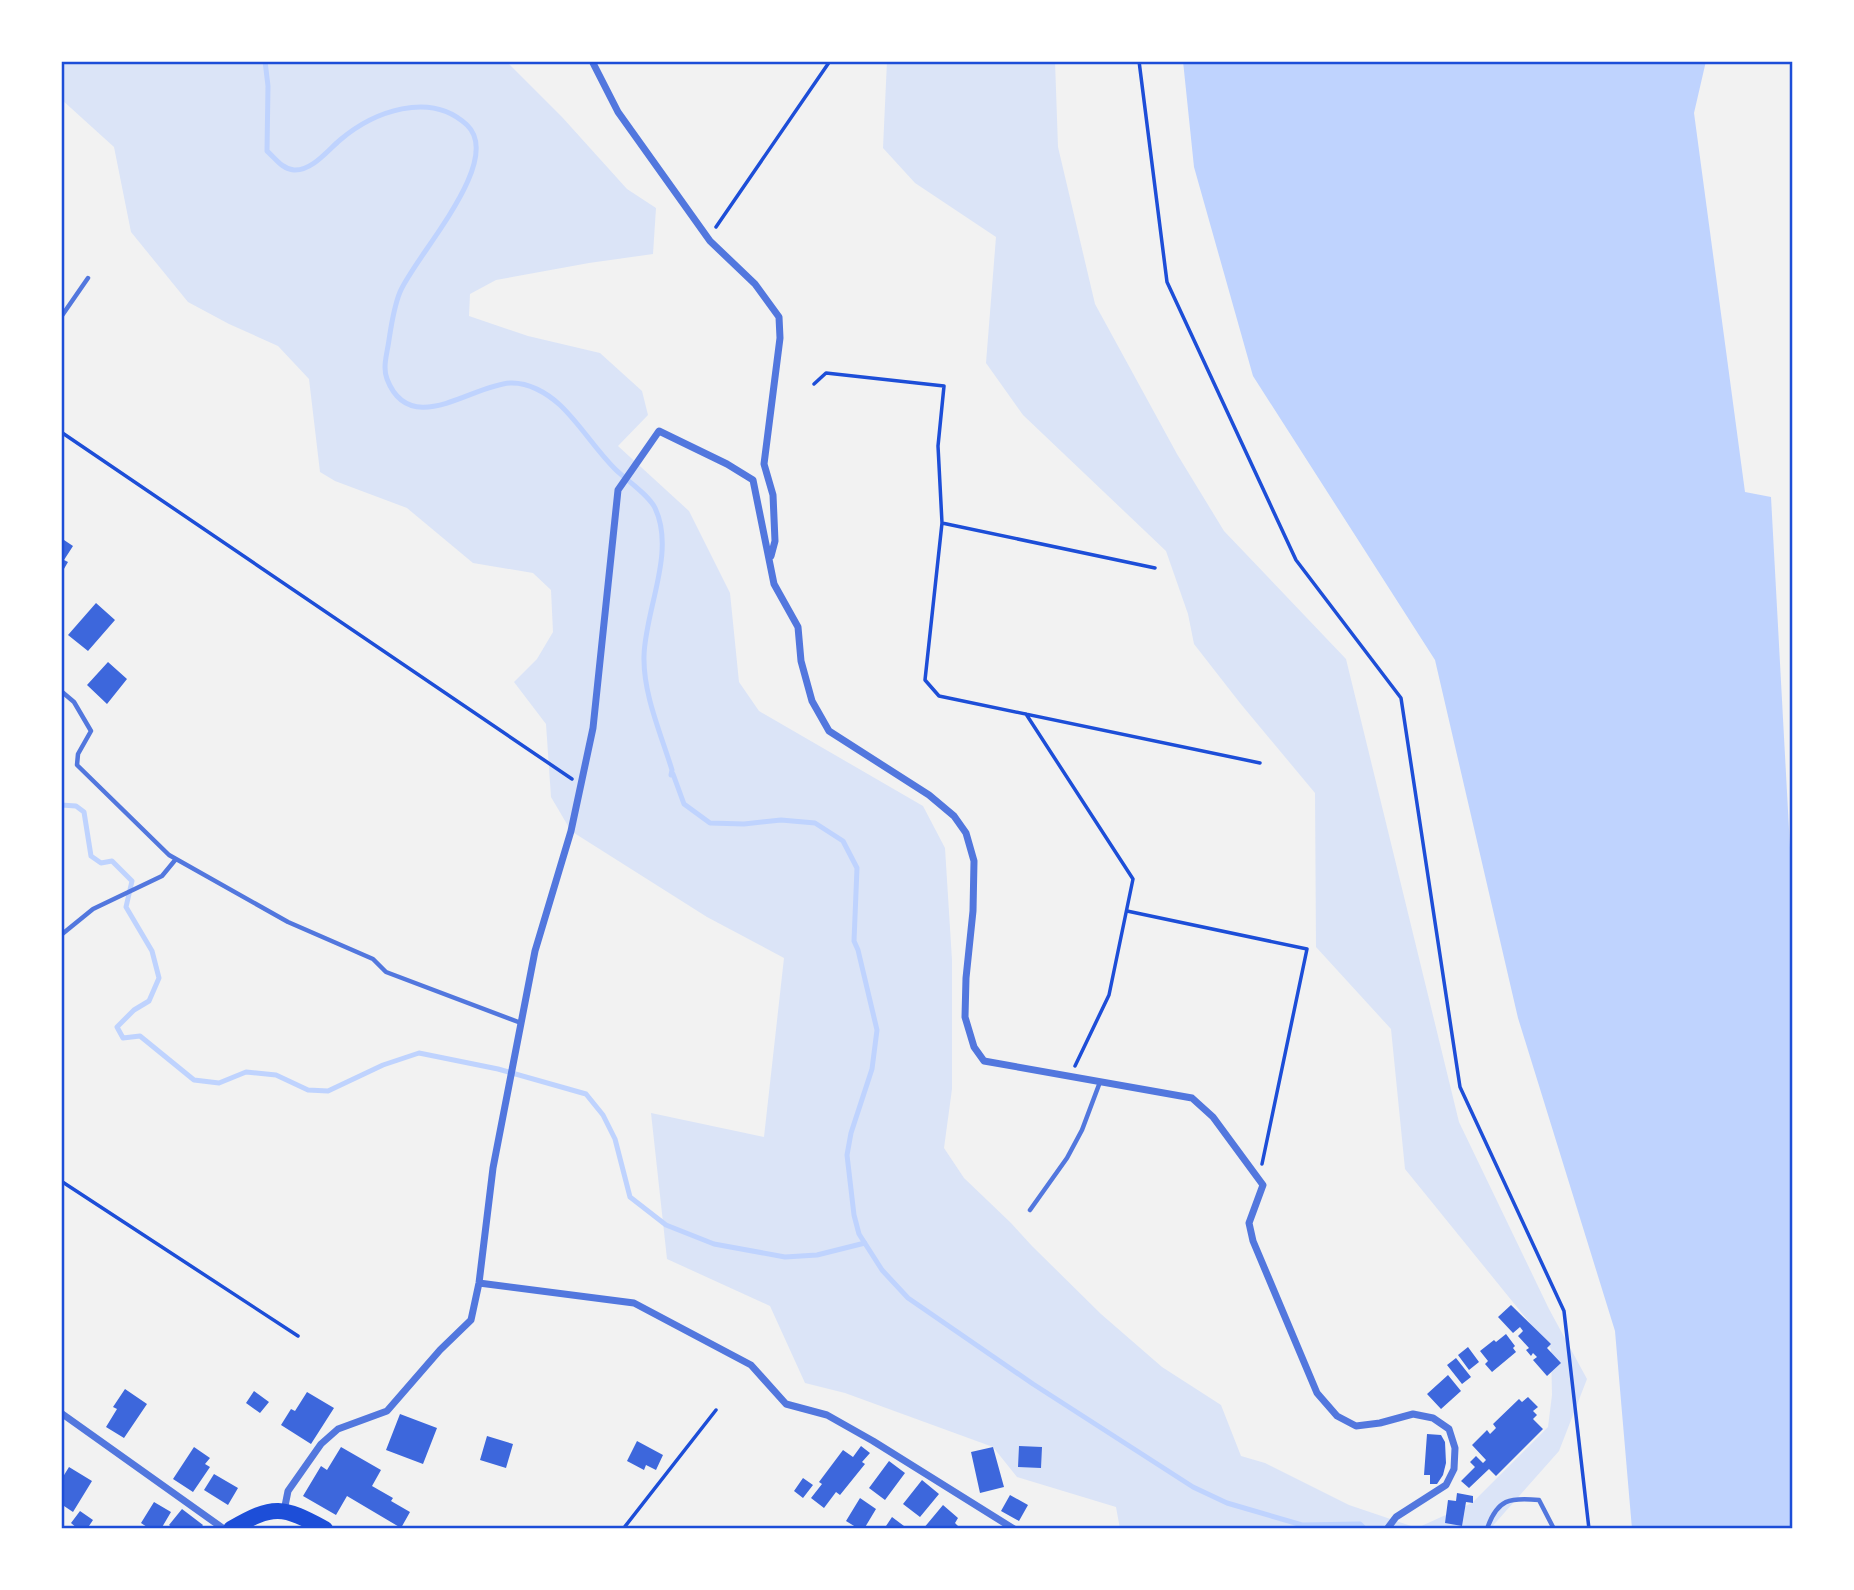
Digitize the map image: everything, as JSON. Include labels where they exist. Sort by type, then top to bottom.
[{"type":"main road","points":[[232,1529],[257,1515],[276,1510],[299,1515],[325,1529]]},
{"type":"street","points":[[592,61],[618,112],[708,238],[755,284],[779,317],[780,338],[764,464],[773,495],[775,541],[770,560]]},
{"type":"street","points":[[284,1511],[288,1491],[321,1444],[338,1429],[387,1411],[440,1350],[471,1320],[479,1283],[493,1168],[535,951],[582,786],[593,728],[618,490],[659,431],[727,464],[753,480],[774,584],[798,627],[801,661],[811,701],[829,730],[929,795],[954,816],[966,833],[974,861],[974,911],[966,978],[965,1017],[974,1046],[984,1060],[1192,1098],[1213,1117],[1263,1185],[1249,1223],[1252,1241],[1317,1393],[1337,1416],[1356,1426],[1413,1414],[1433,1418],[1449,1429],[1455,1448],[1454,1469],[1446,1485],[1396,1517],[1387,1529]]},
{"type":"street","points":[[479,1283],[634,1303],[751,1365],[786,1404],[827,1415],[1014,1529]]},
{"type":"street","points":[[61,1413],[224,1529]]},
{"type":"lane","points":[[61,317],[88,278]]},
{"type":"lane","points":[[61,691],[74,702],[91,731],[78,754],[77,765],[170,855],[288,922],[373,959],[386,972],[522,1024]]},
{"type":"lane","points":[[61,935],[93,909],[162,876],[176,859]]},
{"type":"lane","points":[[1030,1210],[1067,1158],[1082,1130],[1100,1082]]},
{"type":"lane","points":[[1487,1529],[1493,1511],[1515,1497],[1539,1500],[1555,1529]]},
{"type":"path","points":[[708,238],[830,61]]},
{"type":"path","points":[[1139,61],[1167,282],[1296,560],[1401,698],[1460,1087],[1564,1311],[1589,1529]]},
{"type":"path","points":[[1793,177],[1793,188]]},
{"type":"path","points":[[814,384],[826,373],[944,386],[938,446],[942,523],[925,680],[939,696],[1261,763]]},
{"type":"path","points":[[61,432],[582,786]]},
{"type":"path","points":[[942,523],[1155,568]]},
{"type":"path","points":[[1026,714],[1133,879],[1109,995],[1070,1076]]},
{"type":"path","points":[[1127,911],[1307,949],[1259,1180]]},
{"type":"path","points":[[61,1181],[298,1336]]},
{"type":"path","points":[[623,1529],[716,1410]]},
{"type":"shaded area","points":[[61,61],[506,61],[562,117],[627,189],[656,208],[653,254],[496,280],[470,294],[469,316],[528,336],[600,353],[642,391],[648,415],[618,446],[689,511],[730,593],[739,682],[759,711],[923,806],[945,848],[952,960],[952,1089],[944,1148],[964,1178],[1101,1314],[1162,1367],[1221,1405],[1241,1456],[1265,1463],[1349,1505],[1417,1528],[1472,1503],[1548,1427],[1552,1395],[1551,1349],[1405,1169],[1391,1029],[1316,947],[1315,793],[1194,644],[1188,614],[1166,551],[1023,415],[986,363],[996,237],[915,183],[883,148],[887,61],[1055,61],[1058,147],[1095,304],[1177,454],[1224,531],[1346,659],[1459,1122],[1549,1309],[1587,1379],[1559,1451],[1490,1529],[1120,1529],[1116,1507],[1017,1477],[993,1447],[845,1393],[805,1383],[770,1306],[667,1259],[651,1113],[764,1137],[784,958],[707,917],[571,831],[551,797],[546,724],[514,682],[537,659],[553,632],[551,590],[533,573],[473,563],[407,508],[335,481],[320,472],[309,379],[278,346],[188,302],[131,232],[114,147],[61,99]]},
{"type":"water","points":[[1183,61],[1706,61],[1694,113],[1745,492],[1771,497],[1793,903],[1793,1529],[1632,1529],[1615,1331],[1518,1018],[1435,660],[1253,376],[1194,167]]},
{"type":"building","points":[[61,538],[73,546],[64,560],[68,562],[61,574]]},
{"type":"building","points":[[96,603],[115,620],[88,651],[68,635]]},
{"type":"building","points":[[108,662],[127,679],[107,704],[87,685]]},
{"type":"building","points":[[1511,1305],[1551,1344],[1547,1348],[1561,1363],[1547,1376],[1533,1360],[1537,1357],[1533,1353],[1531,1356],[1526,1350],[1529,1348],[1518,1336],[1523,1331],[1520,1327],[1513,1333],[1498,1317]]},
{"type":"building","points":[[1506,1334],[1516,1352],[1492,1372],[1485,1364],[1488,1361],[1480,1351]]},
{"type":"building","points":[[1468,1347],[1479,1362],[1469,1370],[1458,1355]]},
{"type":"building","points":[[1456,1358],[1471,1377],[1462,1384],[1447,1365]]},
{"type":"building","points":[[1448,1375],[1461,1391],[1441,1409],[1427,1394]]},
{"type":"building","points":[[125,1389],[147,1404],[124,1438],[106,1427],[117,1409],[113,1407]]},
{"type":"building","points":[[254,1391],[269,1402],[260,1413],[246,1403]]},
{"type":"building","points":[[307,1392],[334,1408],[311,1444],[281,1425],[291,1409],[295,1411]]},
{"type":"building","points":[[1528,1397],[1538,1407],[1533,1411],[1537,1415],[1533,1419],[1543,1429],[1496,1476],[1489,1469],[1469,1488],[1461,1481],[1475,1467],[1470,1462],[1476,1456],[1483,1463],[1486,1460],[1472,1445],[1487,1430],[1490,1434],[1496,1428],[1493,1424],[1519,1399],[1522,1402]]},
{"type":"building","points":[[400,1414],[437,1428],[423,1464],[386,1450]]},
{"type":"building","points":[[1427,1434],[1441,1435],[1445,1442],[1446,1463],[1437,1484],[1430,1484],[1430,1475],[1424,1475]]},
{"type":"building","points":[[487,1436],[513,1444],[506,1468],[480,1460]]},
{"type":"building","points":[[637,1441],[663,1455],[656,1470],[646,1465],[644,1470],[627,1461]]},
{"type":"building","points":[[861,1446],[870,1453],[862,1462],[865,1464],[840,1495],[836,1492],[824,1508],[811,1498],[822,1484],[819,1482],[843,1450],[853,1457]]},
{"type":"building","points":[[1019,1446],[1042,1447],[1041,1468],[1018,1467]]},
{"type":"building","points":[[194,1447],[210,1458],[205,1464],[210,1467],[193,1492],[173,1479]]},
{"type":"building","points":[[341,1447],[381,1470],[372,1486],[410,1512],[401,1528],[347,1496],[336,1515],[303,1496],[321,1466],[327,1470]]},
{"type":"building","points":[[993,1447],[1004,1487],[980,1493],[971,1452]]},
{"type":"building","points":[[889,1461],[905,1473],[885,1500],[869,1488]]},
{"type":"building","points":[[69,1467],[92,1481],[73,1512],[61,1504],[61,1480]]},
{"type":"building","points":[[214,1474],[238,1488],[228,1505],[204,1490]]},
{"type":"building","points":[[803,1478],[813,1485],[803,1498],[794,1491]]},
{"type":"building","points":[[922,1480],[939,1494],[920,1517],[903,1504]]},
{"type":"building","points":[[1457,1493],[1473,1496],[1473,1503],[1466,1502],[1462,1526],[1445,1523],[1448,1500],[1456,1501]]},
{"type":"building","points":[[1010,1495],[1028,1505],[1019,1521],[1001,1511]]},
{"type":"building","points":[[860,1498],[876,1509],[864,1529],[846,1521]]},
{"type":"building","points":[[154,1502],[171,1512],[161,1529],[150,1529],[141,1523]]},
{"type":"building","points":[[943,1505],[958,1518],[956,1529],[923,1529]]},
{"type":"building","points":[[182,1509],[203,1525],[200,1529],[174,1529],[169,1525]]},
{"type":"building","points":[[80,1511],[93,1520],[87,1529],[78,1529],[71,1523]]},
{"type":"building","points":[[892,1517],[908,1529],[884,1529]]},
{"type":"waterway","points":[[265,61],[268,86],[267,151],[290,169],[307,167],[353,130],[385,114],[402,109],[436,109],[452,114],[467,125],[476,141],[475,161],[453,208],[400,292],[386,359],[387,379],[397,396],[411,405],[426,407],[443,404],[495,386],[517,383],[543,393],[567,412],[619,473],[652,503],[661,525],[661,562],[646,638],[644,670],[658,728],[672,770],[671,775],[673,774],[684,804],[710,823],[744,824],[781,820],[815,823],[843,841],[857,868],[854,941],[877,1030],[872,1069],[851,1133],[847,1155],[859,1234],[882,1270],[908,1298],[1033,1384],[1193,1487],[1227,1503],[1302,1525],[1360,1524],[1365,1529]]},
{"type":"waterway","points":[[61,805],[76,806],[84,812],[91,856],[101,863],[112,861],[132,881],[126,907],[152,951],[159,978],[149,1001],[134,1010],[117,1027],[123,1038],[140,1036],[194,1080],[219,1083],[246,1072],[276,1075],[308,1090],[328,1091],[383,1065],[419,1053],[498,1069],[586,1094],[603,1115],[615,1139],[630,1197],[666,1225],[714,1244],[785,1257],[817,1255],[865,1243]]}]
